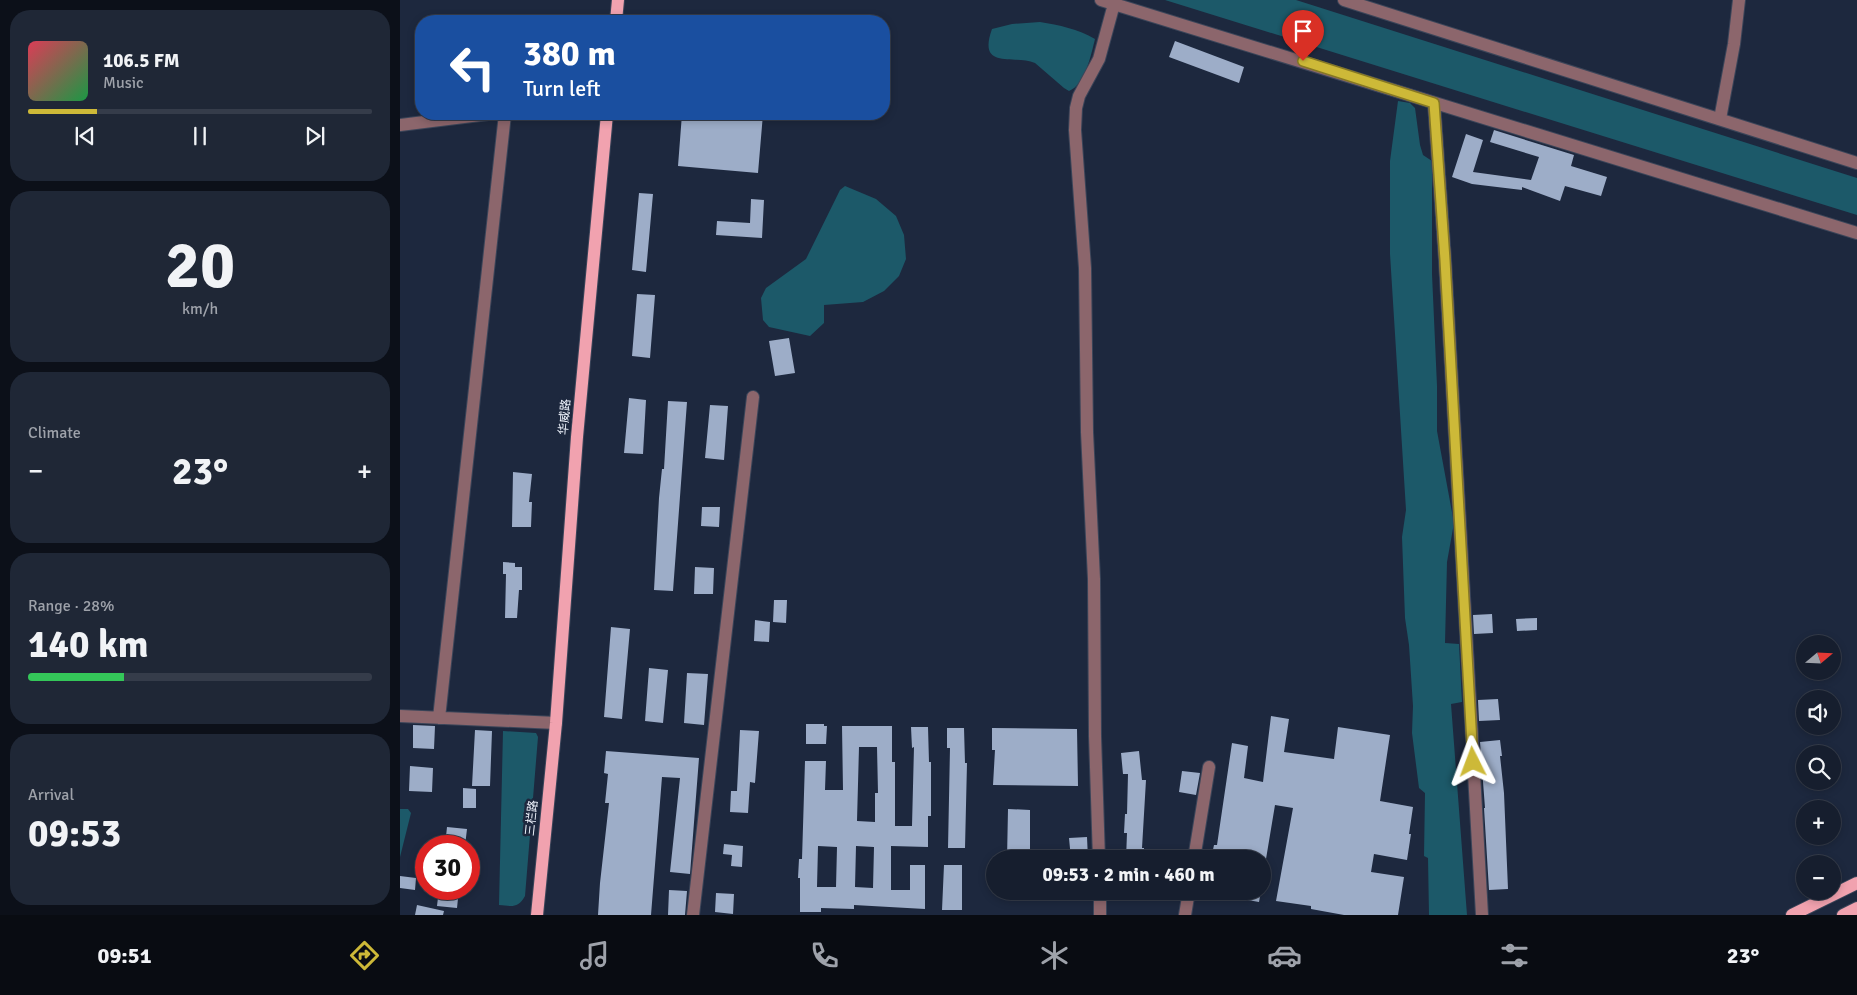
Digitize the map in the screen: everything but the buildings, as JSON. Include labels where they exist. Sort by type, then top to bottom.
[{"type":"main road","points":[[617,15],[618,0]]},
{"type":"main road","name":"华威路","points":[[556,723],[577,437],[606,120]]},
{"type":"main road","name":"三栏路","points":[[537,915],[556,723]]},
{"type":"main road","points":[[1792,915],[1857,883]]},
{"type":"main road","points":[[1843,915],[1857,908]]},
{"type":"street","points":[[1101,0],[1857,233]]},
{"type":"street","points":[[1344,0],[1857,163]]},
{"type":"street","points":[[1720,119],[1734,44],[1739,0]]},
{"type":"street","points":[[1099,850],[1094,736],[1094,579],[1087,432],[1085,268],[1075,130],[1076,108],[1079,96],[1099,59],[1114,4]]},
{"type":"street","points":[[1434,103],[1445,260],[1482,915]]},
{"type":"street","points":[[400,125],[440,120]]},
{"type":"street","points":[[439,718],[504,120]]},
{"type":"street","points":[[694,915],[753,397]]},
{"type":"street","points":[[400,716],[556,723]]},
{"type":"street","points":[[1195,850],[1208,767]]},
{"type":"street","points":[[1100,900],[1100,915]]},
{"type":"street","points":[[1185,915],[1188,900]]},
{"type":"water","points":[[1165,0],[1296,0],[1857,178],[1857,215]]},
{"type":"water","points":[[1040,22],[1068,28],[1095,39],[1083,76],[1075,88],[1069,91],[1035,63],[1000,58],[993,56],[989,51],[992,29],[1012,24]]},
{"type":"water","points":[[1398,101],[1410,103],[1415,108],[1423,155],[1432,161],[1432,274],[1437,431],[1454,523],[1447,562],[1445,643],[1459,644],[1462,702],[1451,704],[1467,915],[1429,915],[1428,858],[1424,856],[1425,793],[1419,788],[1412,733],[1413,706],[1409,645],[1405,618],[1402,537],[1406,510],[1390,254],[1390,161]]},
{"type":"water","points":[[845,186],[876,199],[896,216],[904,235],[906,259],[899,276],[884,291],[863,302],[824,305],[824,323],[810,336],[769,327],[763,320],[761,298],[766,288],[806,259],[840,190]]},
{"type":"water","points":[[503,731],[536,733],[538,737],[525,896],[520,903],[511,906],[499,905]]},
{"type":"water","points":[[400,809],[408,809],[411,813],[400,857]]},
{"type":"route","points":[[1303,61],[1434,103],[1445,260],[1473,762]]}]
